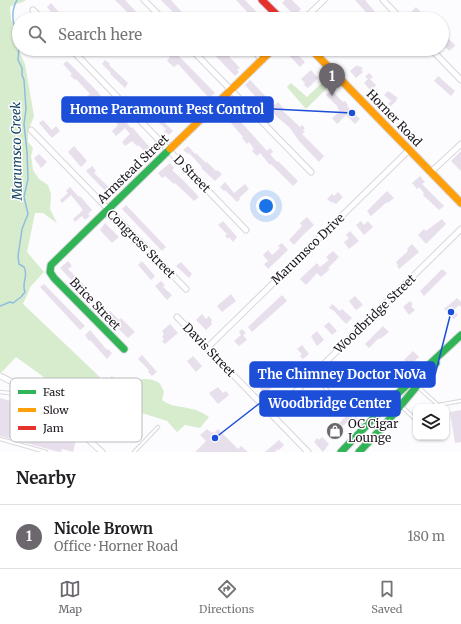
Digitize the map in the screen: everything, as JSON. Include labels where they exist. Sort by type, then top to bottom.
[{"type":"main road","points":[[262,0],[274,12]]},
{"type":"main road","name":"Armstead Street","points":[[51,274],[50,268],[53,262],[265,56]]},
{"type":"main road","name":"Horner Road","points":[[318,56],[461,202]]},
{"type":"main road","name":"Brice Street","points":[[51,274],[124,349]]},
{"type":"main road","points":[[341,452],[393,398],[461,335]]},
{"type":"main road","points":[[359,452],[382,428],[452,343]]},
{"type":"street","points":[[144,0],[156,12]]},
{"type":"street","points":[[311,12],[323,0]]},
{"type":"street","points":[[382,0],[394,12]]},
{"type":"street","name":"D Street","points":[[78,56],[246,230]]},
{"type":"street","points":[[198,56],[311,172]]},
{"type":"street","points":[[437,56],[461,80]]},
{"type":"street","name":"Congress Street","points":[[31,130],[186,289]]},
{"type":"street","points":[[431,172],[461,144]]},
{"type":"street","name":"Marumsco Drive","points":[[207,348],[409,150]]},
{"type":"street","name":"Woodbridge Street","points":[[272,415],[461,229]]},
{"type":"street","name":"Davis Street","points":[[177,317],[308,452]]},
{"type":"street","points":[[0,376],[10,382]]},
{"type":"street","points":[[91,442],[102,452]]},
{"type":"lane","points":[[257,56],[261,60]]},
{"type":"lane","points":[[312,374],[363,429]]},
{"type":"lane","points":[[417,386],[438,405],[461,401]]},
{"type":"lane","points":[[0,392],[10,393]]},
{"type":"lane","points":[[393,398],[413,417]]},
{"type":"lane","points":[[134,452],[158,427]]},
{"type":"lane","points":[[0,439],[10,442]]},
{"type":"lane","points":[[10,442],[46,452]]},
{"type":"green space","points":[[0,0],[26,0],[10,7],[12,21],[12,56],[21,56],[25,64],[34,116],[28,131],[28,142],[33,148],[31,156],[33,170],[39,179],[48,185],[51,194],[50,209],[57,223],[43,213],[35,213],[27,252],[44,272],[31,286],[23,304],[101,378],[45,378],[16,357],[2,372],[0,372]]},
{"type":"green space","points":[[328,77],[333,82],[306,109],[287,87],[291,83],[307,97]]},
{"type":"green space","points":[[142,379],[150,379],[160,384],[164,391],[162,400],[165,402],[198,411],[209,417],[200,428],[185,425],[177,432],[167,421],[142,413]]},
{"type":"building","points":[[115,0],[125,0],[136,12],[127,12]]},
{"type":"building","points":[[161,0],[171,0],[182,12],[173,12]]},
{"type":"building","points":[[236,0],[245,0],[256,12],[247,12]]},
{"type":"building","points":[[285,0],[292,0],[301,9],[298,12],[291,12],[282,3]]},
{"type":"building","points":[[355,0],[365,0],[375,12],[366,12]]},
{"type":"building","points":[[51,3],[59,12],[51,12],[47,7]]},
{"type":"building","points":[[416,7],[421,12],[411,12]]},
{"type":"building","points":[[449,39],[454,44],[455,46],[449,51]]},
{"type":"building","points":[[169,56],[179,56],[215,93],[209,98],[178,64],[174,67],[167,61],[170,57]]},
{"type":"building","points":[[216,56],[229,56],[240,68],[237,70],[239,72],[235,76]]},
{"type":"building","points":[[290,56],[299,56],[305,62],[300,67]]},
{"type":"building","points":[[105,60],[128,83],[125,88],[102,64]]},
{"type":"building","points":[[67,61],[108,103],[102,109],[98,105],[99,103],[93,98],[91,100],[87,96],[90,94],[76,79],[75,80],[70,75],[72,74],[63,64]]},
{"type":"building","points":[[357,65],[363,69],[361,70],[363,72],[356,78],[350,71]]},
{"type":"building","points":[[311,70],[318,78],[308,88],[304,85],[305,83],[301,79]]},
{"type":"building","points":[[369,73],[373,77],[370,79],[376,85],[371,91],[364,83],[368,79],[365,77]]},
{"type":"building","points":[[438,76],[455,91],[451,96],[434,81]]},
{"type":"building","points":[[250,80],[272,103],[273,102],[275,105],[278,102],[284,109],[282,110],[300,127],[302,125],[305,128],[303,130],[305,132],[302,134],[324,156],[319,162],[299,141],[290,128],[276,116],[266,104],[264,106],[245,85]]},
{"type":"building","points":[[331,90],[343,102],[345,101],[348,105],[347,106],[360,119],[355,124],[346,115],[337,124],[332,118],[340,111],[326,95]]},
{"type":"building","points":[[388,91],[398,98],[391,106],[388,104],[391,101],[384,95]]},
{"type":"building","points":[[143,98],[148,102],[146,104],[166,122],[165,123],[173,131],[169,135],[164,131],[166,129],[147,113],[149,111],[139,102]]},
{"type":"building","points":[[225,104],[267,151],[270,148],[273,152],[270,154],[298,181],[293,186],[271,164],[270,165],[260,153],[257,156],[252,151],[254,149],[249,142],[247,144],[242,138],[243,137],[219,109]]},
{"type":"building","points":[[114,108],[153,151],[149,155],[132,141],[125,146],[122,142],[130,134],[125,128],[116,136],[112,131],[118,125],[116,122],[117,121],[109,112]]},
{"type":"building","points":[[43,120],[52,130],[56,126],[60,131],[52,138],[39,123]]},
{"type":"building","points":[[74,146],[87,161],[81,167],[68,152]]},
{"type":"building","points":[[188,146],[195,154],[196,153],[206,163],[207,162],[216,171],[217,170],[222,174],[215,181],[201,168],[202,167],[189,153],[188,154],[183,150]]},
{"type":"building","points":[[461,151],[461,171],[451,161]]},
{"type":"building","points":[[39,154],[47,162],[41,168],[34,158]]},
{"type":"building","points":[[170,163],[174,168],[172,170],[199,197],[194,201],[175,183],[174,184],[165,176],[162,178],[158,173]]},
{"type":"building","points":[[92,166],[96,171],[94,173],[112,190],[108,194],[86,171]]},
{"type":"building","points":[[420,176],[425,182],[422,184],[444,206],[439,210],[423,195],[424,193],[419,187],[417,189],[412,183]]},
{"type":"building","points":[[225,182],[234,193],[245,184],[249,189],[239,198],[240,199],[237,202],[220,187]]},
{"type":"building","points":[[70,187],[92,210],[88,214],[90,216],[85,220],[82,216],[75,222],[73,219],[83,210],[71,195],[62,203],[60,200],[68,193],[66,191]]},
{"type":"building","points":[[387,191],[394,198],[371,216],[367,211]]},
{"type":"building","points":[[338,192],[343,197],[336,204],[327,199],[332,194],[334,196]]},
{"type":"building","points":[[126,205],[166,247],[162,251],[122,209]]},
{"type":"building","points":[[307,217],[314,225],[294,245],[289,240],[302,226],[300,223]]},
{"type":"building","points":[[442,219],[446,224],[426,244],[418,235],[424,229],[426,231]]},
{"type":"building","points":[[223,221],[237,237],[233,242],[229,237],[228,239],[225,236],[227,234],[218,225]]},
{"type":"building","points":[[361,221],[364,225],[368,221],[373,227],[364,235],[356,225]]},
{"type":"building","points":[[105,223],[119,237],[112,243],[100,230]]},
{"type":"building","points":[[350,231],[359,241],[349,249],[344,242],[349,238],[346,235]]},
{"type":"building","points":[[282,243],[288,250],[268,269],[264,264],[268,261],[263,255],[268,250],[272,255],[280,248],[278,246]]},
{"type":"building","points":[[412,244],[419,252],[399,269],[396,262],[408,251],[407,249]]},
{"type":"building","points":[[333,251],[339,257],[328,268],[330,269],[321,277],[317,273],[306,285],[300,279],[317,263],[320,267],[329,260],[326,257]]},
{"type":"building","points":[[68,261],[72,266],[68,269],[86,287],[82,291],[60,268]]},
{"type":"building","points":[[142,261],[155,276],[151,280],[138,265]]},
{"type":"building","points":[[181,262],[192,274],[189,278],[176,266]]},
{"type":"building","points":[[442,269],[447,273],[424,296],[420,291]]},
{"type":"building","points":[[161,281],[165,285],[163,287],[172,295],[167,300],[155,286]]},
{"type":"building","points":[[44,284],[85,326],[80,330],[40,287]]},
{"type":"building","points":[[231,294],[236,301],[222,312],[217,306]]},
{"type":"building","points":[[282,295],[287,301],[252,332],[248,327]]},
{"type":"building","points":[[355,296],[363,305],[356,310],[349,301]]},
{"type":"building","points":[[457,298],[461,302],[461,307],[459,305],[454,310],[458,315],[454,319],[444,309]]},
{"type":"building","points":[[410,301],[413,304],[411,306],[415,310],[409,315],[403,307]]},
{"type":"building","points":[[332,304],[340,311],[342,309],[352,318],[346,324],[334,311],[329,308]]},
{"type":"building","points":[[110,311],[119,320],[121,318],[135,332],[128,338],[105,316]]},
{"type":"building","points":[[202,314],[206,319],[209,316],[212,320],[212,324],[206,330],[196,320]]},
{"type":"building","points":[[329,322],[337,331],[332,335],[324,326]]},
{"type":"building","points":[[170,324],[178,333],[165,344],[162,341],[164,339],[162,337],[164,334],[162,331]]},
{"type":"building","points":[[383,326],[389,332],[380,339],[379,338],[369,348],[365,344]]},
{"type":"building","points":[[242,329],[246,333],[243,335],[247,340],[239,346],[234,341],[241,335],[239,332]]},
{"type":"building","points":[[90,330],[107,350],[108,349],[112,353],[107,359],[85,335]]},
{"type":"building","points":[[317,331],[324,340],[317,346],[311,336]]},
{"type":"building","points":[[302,345],[309,354],[303,359],[300,356],[302,354],[297,349]]},
{"type":"building","points":[[413,351],[419,357],[396,378],[390,372],[396,365],[399,368],[406,362],[404,360]]},
{"type":"building","points":[[142,355],[157,372],[152,376],[148,372],[149,370],[138,359]]},
{"type":"building","points":[[193,356],[202,366],[196,372],[187,361]]},
{"type":"building","points":[[267,380],[273,387],[264,394],[259,387]]},
{"type":"building","points":[[218,387],[223,393],[226,391],[229,395],[218,404],[209,393]]},
{"type":"building","points":[[0,398],[10,401],[10,439],[0,436]]},
{"type":"building","points":[[461,410],[461,442],[455,443],[450,412]]},
{"type":"building","points":[[347,415],[351,419],[340,428],[342,430],[334,438],[328,432]]},
{"type":"building","points":[[207,429],[214,433],[218,429],[238,449],[241,446],[248,452],[195,452],[206,441],[200,435]]},
{"type":"building","points":[[322,437],[329,444],[323,452],[314,442],[317,438],[319,440]]},
{"type":"building","points":[[279,440],[284,445],[279,450],[278,449],[275,452],[265,452]]},
{"type":"building","points":[[22,442],[76,442],[73,452],[62,449],[61,452]]},
{"type":"waterway","name":"Marumsco Creek","points":[[13,12],[17,0]]},
{"type":"waterway","name":"Marumsco Creek","points":[[0,306],[10,302],[13,303],[25,292],[24,286],[26,273],[24,267],[19,264],[18,256],[22,229],[28,214],[24,197],[28,179],[24,124],[26,109],[24,80],[22,68],[18,60],[18,56]]},
{"type":"traffic: fast","points":[[124,349],[54,278],[50,272],[51,265],[170,149]]},
{"type":"traffic: fast","points":[[341,452],[393,398],[461,335]]},
{"type":"traffic: fast","points":[[359,452],[382,428],[436,363]]},
{"type":"traffic: slow","points":[[170,149],[266,56]]},
{"type":"traffic: slow","points":[[318,56],[461,203]]},
{"type":"traffic: jam","points":[[262,0],[274,12]]},
{"type":"place","name":"Nicole Brown","points":[[332,96]]},
{"type":"place","name":"Home Paramount Pest Control","points":[[352,113]]},
{"type":"place","name":"The Chimney Doctor NoVa","points":[[451,312]]},
{"type":"place","name":"OC Cigar Lounge","points":[[335,431]]},
{"type":"place","name":"Woodbridge Center","points":[[215,438]]}]
